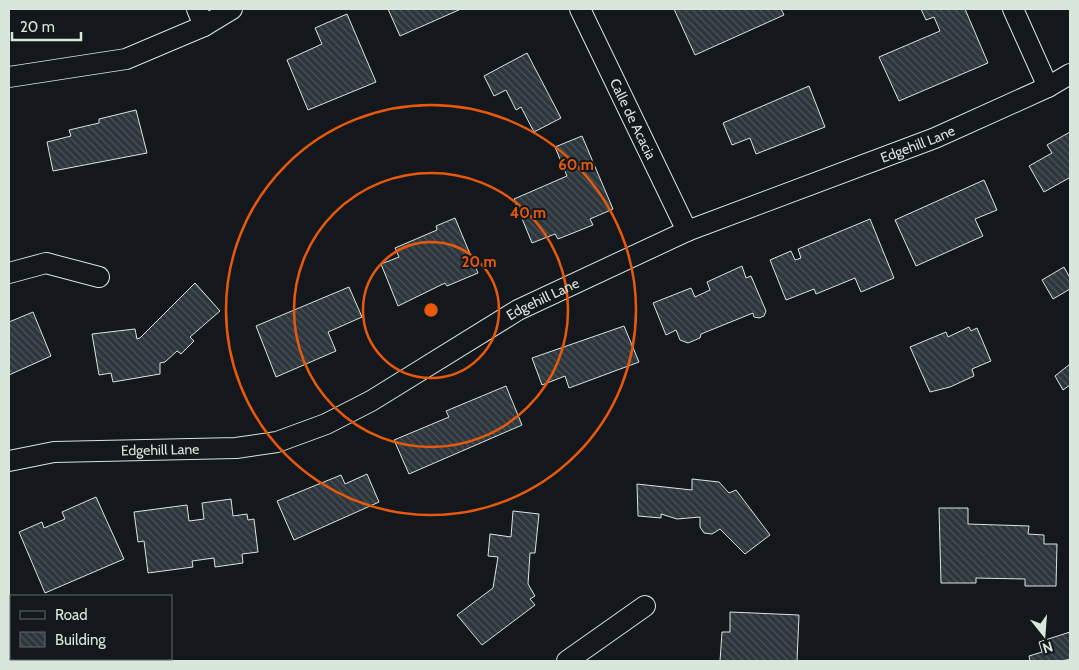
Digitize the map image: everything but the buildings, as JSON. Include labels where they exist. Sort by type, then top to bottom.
[{"type":"street","points":[[9,77],[126,59],[200,17],[232,9]]},
{"type":"street","name":"Calle de Acacia","points":[[580,9],[688,231]]},
{"type":"street","points":[[1013,9],[1048,87]]},
{"type":"street","name":"Edgehill Lane","points":[[9,461],[54,452],[236,448],[277,442],[326,424],[371,401],[518,310],[688,231],[935,138],[1048,87],[1070,74]]},
{"type":"street","points":[[9,273],[46,263],[99,277]]},
{"type":"street","points":[[568,661],[644,606]]}]
